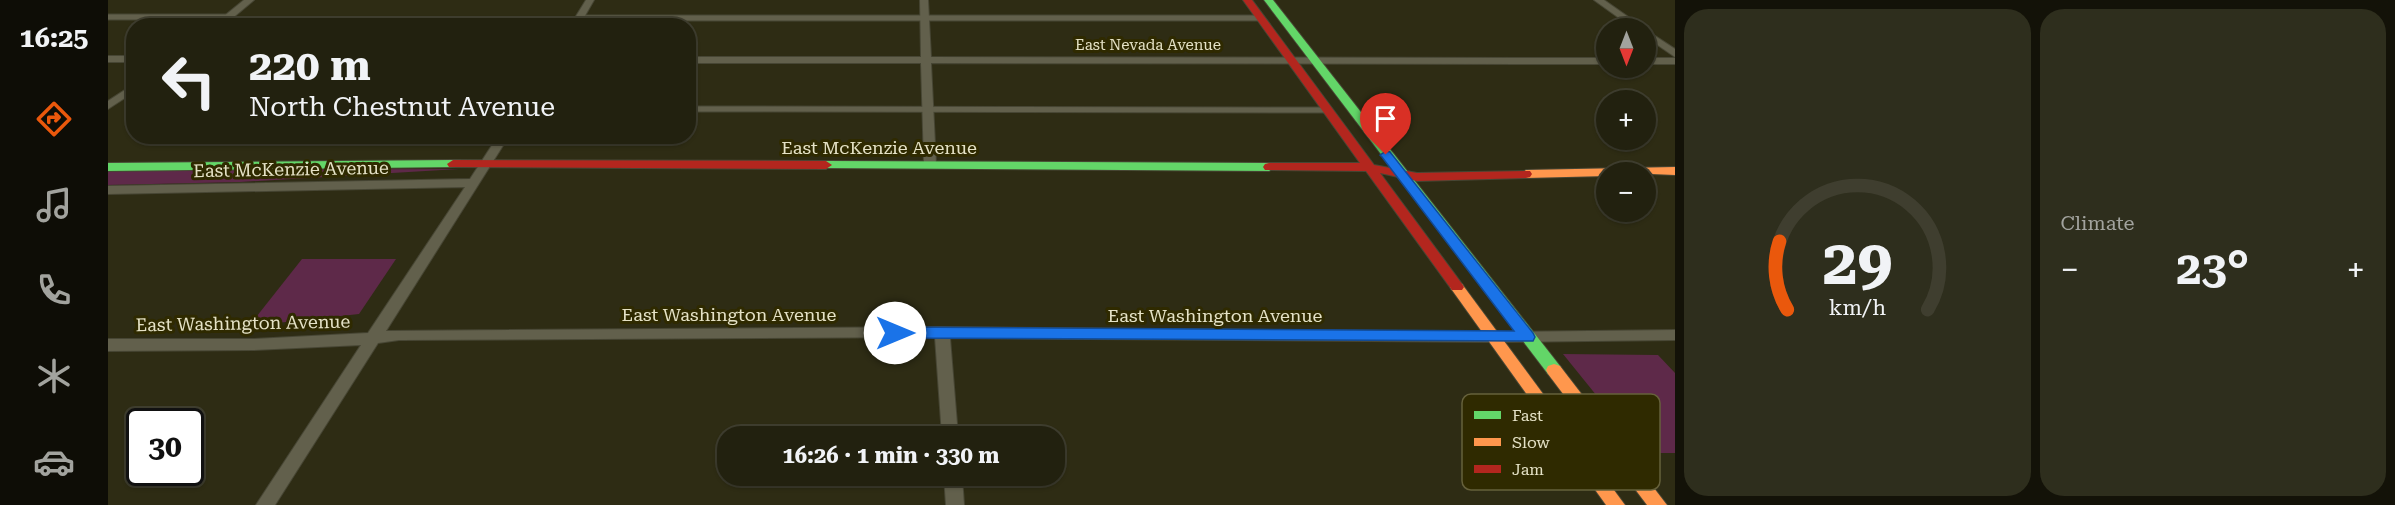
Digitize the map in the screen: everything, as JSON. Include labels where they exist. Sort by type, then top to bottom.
[{"type":"street","points":[[227,17],[250,0]]},
{"type":"street","points":[[579,18],[590,0]]},
{"type":"street","points":[[924,0],[930,164]]},
{"type":"street","points":[[1247,0],[1535,394]]},
{"type":"street","points":[[1268,0],[1571,394]]},
{"type":"street","points":[[1598,0],[1624,18]]},
{"type":"street","points":[[1656,40],[1675,54]]},
{"type":"street","points":[[108,59],[126,59]]},
{"type":"street","name":"East Nevada Avenue","points":[[696,60],[1596,61]]},
{"type":"street","points":[[1656,61],[1675,61]]},
{"type":"street","points":[[108,106],[126,93]]},
{"type":"street","points":[[265,505],[499,144]]},
{"type":"street","name":"East McKenzie Avenue","points":[[108,166],[930,164],[1368,167],[1417,177],[1675,171]]},
{"type":"street","name":"East McKenzie Avenue","points":[[108,190],[474,183]]},
{"type":"street","points":[[942,332],[949,426]]},
{"type":"street","name":"East Washington Avenue","points":[[108,345],[283,345],[399,335],[942,332],[1493,337],[1675,335]]},
{"type":"street","points":[[954,486],[955,505]]},
{"type":"street","points":[[1605,490],[1616,505]]},
{"type":"street","points":[[1646,490],[1658,505]]},
{"type":"lane","points":[[108,16],[227,17]]},
{"type":"lane","points":[[696,20],[924,16],[1260,18]]},
{"type":"lane","points":[[696,109],[1326,110]]},
{"type":"shaded area","points":[[459,169],[240,182],[108,185],[108,172],[117,170]]},
{"type":"shaded area","points":[[302,259],[396,259],[359,314],[249,326]]},
{"type":"shaded area","points":[[1563,354],[1658,355],[1675,373],[1675,453],[1660,453],[1660,394],[1595,394]]},
{"type":"traffic: fast","points":[[1268,0],[1554,370]]},
{"type":"traffic: fast","points":[[108,167],[453,164]]},
{"type":"traffic: fast","points":[[826,165],[1269,167]]},
{"type":"traffic: slow","points":[[1526,174],[1675,171]]},
{"type":"traffic: slow","points":[[1457,287],[1535,394]]},
{"type":"traffic: slow","points":[[1554,370],[1572,394]]},
{"type":"traffic: slow","points":[[1605,490],[1616,505]]},
{"type":"traffic: slow","points":[[1646,490],[1658,505]]},
{"type":"traffic: jam","points":[[1247,0],[1457,287]]},
{"type":"traffic: jam","points":[[453,164],[826,165]]},
{"type":"traffic: jam","points":[[1269,167],[1368,167],[1417,177],[1526,174]]},
{"type":"route","points":[[895,333],[1527,337],[1386,155]]}]
